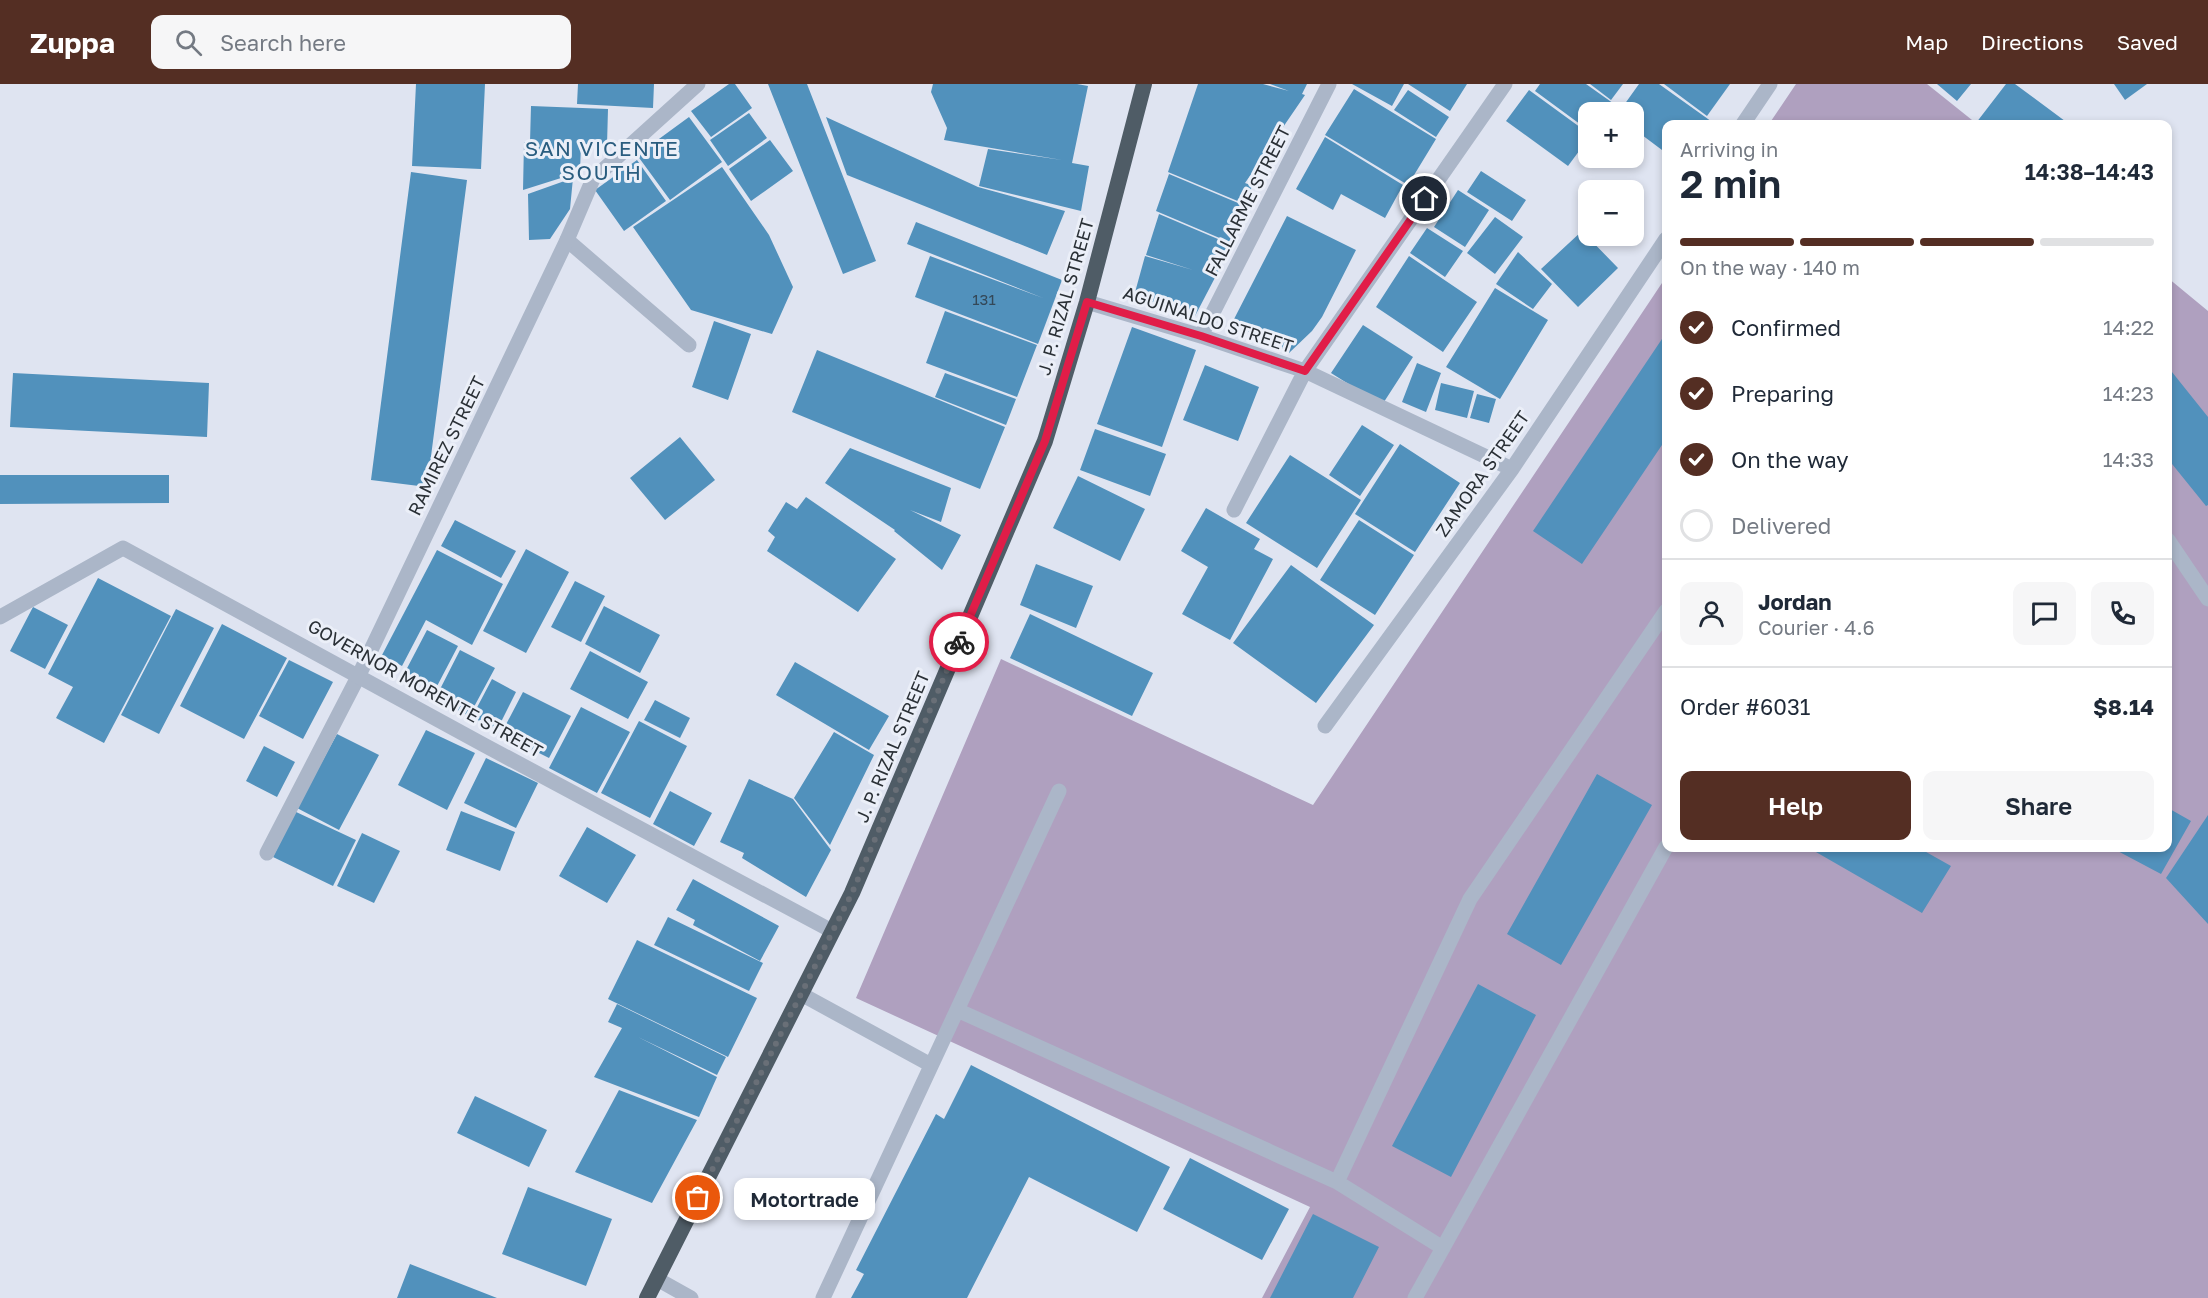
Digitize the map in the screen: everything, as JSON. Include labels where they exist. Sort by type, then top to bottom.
[{"type":"highway","name":"J. P. RIZAL STREET","points":[[647,1298],[856,882],[1045,441],[1087,302],[1144,84]]},
{"type":"street","name":"RAMIREZ STREET","points":[[267,854],[358,675],[567,240],[593,179],[698,84]]},
{"type":"street","name":"FALLARME STREET","points":[[1201,336],[1329,84]]},
{"type":"street","points":[[1234,510],[1305,371],[1506,84]]},
{"type":"street","points":[[1746,120],[1770,84]]},
{"type":"street","points":[[567,240],[690,345]]},
{"type":"street","name":"ZAMORA STREET","points":[[1325,726],[1512,469],[1662,245]]},
{"type":"street","name":"AGUINALDO STREET","points":[[1087,302],[1201,336],[1305,371],[1512,469]]},
{"type":"street","points":[[2172,546],[2208,599]]},
{"type":"street","name":"GOVERNOR MORENTE STREET","points":[[0,617],[123,548],[832,931]]},
{"type":"street","points":[[1337,1182],[1470,899],[1662,616]]},
{"type":"street","points":[[823,1298],[1059,791]]},
{"type":"street","points":[[1415,1298],[1663,852]]},
{"type":"street","points":[[801,994],[932,1065]]},
{"type":"street","points":[[957,1010],[1337,1182],[1443,1248]]},
{"type":"street","points":[[657,1279],[691,1298]]},
{"type":"shaded area","points":[[1796,84],[1927,84],[1972,120],[1772,120]]},
{"type":"shaded area","points":[[2172,281],[2208,311],[2208,1298],[1262,1298],[1310,1207],[856,998],[1001,659],[1313,805],[1662,283],[1662,852],[2172,852]]},
{"type":"building","points":[[416,84],[485,84],[481,169],[412,166]]},
{"type":"building","points":[[578,84],[654,84],[653,108],[577,104]]},
{"type":"building","points":[[729,84],[735,84],[752,108],[711,137],[691,111]]},
{"type":"building","points":[[768,84],[807,84],[876,261],[843,274]]},
{"type":"building","points":[[933,84],[1077,84],[1088,86],[1072,163],[1089,166],[1081,211],[979,186],[988,149],[1062,160],[944,140],[947,128],[931,92]]},
{"type":"building","points":[[1198,84],[1263,84],[1289,91],[1270,84],[1307,84],[1302,94],[1305,95],[1245,183],[1253,186],[1240,202],[1168,172]]},
{"type":"building","points":[[1352,84],[1404,84],[1392,106]]},
{"type":"building","points":[[1408,84],[1467,84],[1450,111]]},
{"type":"building","points":[[1540,84],[1586,84],[1611,102],[1578,102],[1578,123],[1535,91]]},
{"type":"building","points":[[1590,84],[1623,84],[1611,100]]},
{"type":"building","points":[[1639,84],[1659,84],[1709,120],[1662,120],[1662,150],[1644,136],[1644,102],[1626,102]]},
{"type":"building","points":[[1664,84],[1730,84],[1707,116]]},
{"type":"building","points":[[1937,84],[1971,84],[1957,101]]},
{"type":"building","points":[[2006,84],[2015,84],[2064,120],[1978,120]]},
{"type":"building","points":[[2114,84],[2147,84],[2125,100]]},
{"type":"building","points":[[1354,89],[1436,139],[1408,185],[1325,135]]},
{"type":"building","points":[[1408,90],[1449,117],[1436,137],[1394,110]]},
{"type":"building","points":[[1529,90],[1578,126],[1578,152],[1568,166],[1506,121]]},
{"type":"building","points":[[531,106],[608,109],[607,145],[581,144],[580,172],[523,190],[524,142],[530,142]]},
{"type":"building","points":[[749,113],[767,138],[728,166],[710,140]]},
{"type":"building","points":[[689,117],[722,162],[670,200],[637,155]]},
{"type":"building","points":[[826,117],[978,187],[1065,211],[1047,255],[847,175]]},
{"type":"building","points":[[1325,137],[1403,185],[1385,218],[1341,194],[1333,210],[1296,189]]},
{"type":"building","points":[[770,140],[793,171],[751,201],[729,169]]},
{"type":"building","points":[[637,160],[666,201],[624,231],[595,190]]},
{"type":"building","points":[[722,167],[769,235],[793,287],[772,334],[691,310],[633,227]]},
{"type":"building","points":[[1481,171],[1526,200],[1512,221],[1467,192]]},
{"type":"building","points":[[411,172],[467,180],[427,487],[371,480]]},
{"type":"building","points":[[1169,174],[1250,208],[1229,242],[1156,211]]},
{"type":"building","points":[[573,178],[570,209],[550,239],[529,240],[528,194]]},
{"type":"building","points":[[1458,190],[1489,210],[1465,247],[1434,227]]},
{"type":"building","points":[[1159,214],[1232,245],[1195,316],[1134,296],[1145,256],[1193,270],[1146,255]]},
{"type":"building","points":[[1287,216],[1356,250],[1322,317],[1312,331],[1289,353],[1232,323]]},
{"type":"building","points":[[1495,217],[1523,237],[1495,274],[1467,253]]},
{"type":"building","points":[[916,222],[1062,280],[1038,344],[915,297],[930,256],[1043,298],[907,244]]},
{"type":"building","points":[[1427,228],[1463,251],[1445,277],[1410,253]]},
{"type":"building","points":[[1578,235],[1578,246],[1597,246],[1618,268],[1578,307],[1541,269]]},
{"type":"building","points":[[1518,252],[1552,284],[1533,309],[1496,284]]},
{"type":"building","points":[[1409,256],[1477,302],[1443,352],[1376,307]]},
{"type":"building","points":[[1495,288],[1548,320],[1500,399],[1446,367]]},
{"type":"building","points":[[945,311],[1037,345],[1017,397],[926,363]]},
{"type":"building","points":[[714,321],[751,334],[728,400],[692,387]]},
{"type":"building","points":[[1363,325],[1413,357],[1382,405],[1331,373]]},
{"type":"building","points":[[1132,327],[1196,350],[1162,447],[1097,424]]},
{"type":"building","points":[[1662,339],[1662,445],[1582,564],[1533,531]]},
{"type":"building","points":[[817,350],[1005,427],[980,489],[792,412]]},
{"type":"building","points":[[1417,363],[1441,373],[1426,412],[1402,402]]},
{"type":"building","points":[[1205,365],[1259,387],[1238,441],[1183,420]]},
{"type":"building","points":[[2172,372],[2208,417],[2208,505],[2206,506],[2172,464]]},
{"type":"building","points":[[13,373],[209,383],[207,437],[10,427]]},
{"type":"building","points":[[945,373],[1016,399],[1006,425],[935,397]]},
{"type":"building","points":[[1441,383],[1474,391],[1467,418],[1435,410]]},
{"type":"building","points":[[1477,394],[1496,399],[1489,423],[1470,418]]},
{"type":"building","points":[[1362,425],[1394,445],[1360,496],[1329,475]]},
{"type":"building","points":[[1095,429],[1166,454],[1150,496],[1080,470]]},
{"type":"building","points":[[680,437],[715,480],[665,520],[630,478]]},
{"type":"building","points":[[1400,444],[1460,483],[1415,552],[1355,514]]},
{"type":"building","points":[[850,448],[951,488],[941,522],[910,510],[961,535],[942,570],[895,530],[825,483]]},
{"type":"building","points":[[1290,455],[1361,500],[1317,568],[1246,523]]},
{"type":"building","points":[[0,475],[169,475],[169,503],[0,504]]},
{"type":"building","points":[[1078,476],[1145,509],[1120,561],[1053,528]]},
{"type":"building","points":[[806,497],[896,559],[858,612],[767,551],[775,537],[768,531],[786,502],[797,509]]},
{"type":"building","points":[[1206,508],[1260,539],[1254,549],[1273,559],[1230,640],[1182,614],[1208,567],[1181,551]]},
{"type":"building","points":[[455,520],[516,551],[501,578],[441,546]]},
{"type":"building","points":[[1359,520],[1414,555],[1375,615],[1320,580]]},
{"type":"building","points":[[526,549],[569,572],[526,653],[483,631]]},
{"type":"building","points":[[437,550],[503,584],[472,645],[426,620],[402,666],[382,655]]},
{"type":"building","points":[[1036,564],[1093,586],[1076,628],[1020,605]]},
{"type":"building","points":[[1291,565],[1374,625],[1316,703],[1233,643]]},
{"type":"building","points":[[98,578],[171,616],[104,743],[56,718],[73,687],[48,674]]},
{"type":"building","points":[[575,581],[605,596],[581,642],[551,627]]},
{"type":"building","points":[[604,606],[660,635],[640,673],[585,644]]},
{"type":"building","points":[[33,607],[68,625],[45,669],[10,651]]},
{"type":"building","points":[[176,609],[214,628],[159,734],[121,715]]},
{"type":"building","points":[[1030,614],[1153,673],[1132,716],[1010,658]]},
{"type":"building","points":[[222,624],[287,658],[244,739],[180,706]]},
{"type":"building","points":[[427,630],[458,646],[435,690],[404,674]]},
{"type":"building","points":[[460,650],[495,668],[469,716],[435,699]]},
{"type":"building","points":[[590,651],[648,682],[628,719],[570,689]]},
{"type":"building","points":[[289,660],[333,682],[303,739],[259,716]]},
{"type":"building","points":[[795,662],[889,716],[869,750],[776,695]]},
{"type":"building","points":[[492,679],[516,692],[497,730],[472,717]]},
{"type":"building","points":[[523,692],[571,716],[549,758],[501,734]]},
{"type":"building","points":[[655,700],[690,718],[680,738],[644,720]]},
{"type":"building","points":[[581,707],[630,732],[597,793],[549,768]]},
{"type":"building","points":[[639,721],[687,746],[650,818],[601,793]]},
{"type":"building","points":[[426,730],[475,753],[447,810],[398,785]]},
{"type":"building","points":[[834,732],[874,755],[830,845],[794,798]]},
{"type":"building","points":[[337,734],[379,755],[339,830],[297,808]]},
{"type":"building","points":[[264,746],[295,762],[277,797],[246,781]]},
{"type":"building","points":[[486,758],[538,783],[516,828],[464,803]]},
{"type":"building","points":[[1597,774],[1652,805],[1561,965],[1507,934]]},
{"type":"building","points":[[749,779],[793,799],[831,850],[806,897],[742,858],[744,853],[720,842]]},
{"type":"building","points":[[670,791],[712,813],[694,846],[653,824]]},
{"type":"building","points":[[2172,810],[2191,821],[2161,874],[2120,852],[2172,852]]},
{"type":"building","points":[[294,811],[356,840],[333,886],[273,857]]},
{"type":"building","points":[[461,811],[515,832],[500,871],[446,850]]},
{"type":"building","points":[[2208,815],[2208,924],[2166,878]]},
{"type":"building","points":[[587,827],[636,855],[607,903],[559,876]]},
{"type":"building","points":[[362,833],[400,851],[374,903],[337,886]]},
{"type":"building","points":[[1816,852],[1926,852],[1951,866],[1922,913]]},
{"type":"building","points":[[693,879],[779,926],[760,961],[693,925],[695,920],[676,910]]},
{"type":"building","points":[[668,917],[763,963],[749,991],[654,945]]},
{"type":"building","points":[[637,940],[757,998],[728,1057],[608,999]]},
{"type":"building","points":[[1478,984],[1536,1015],[1451,1177],[1392,1146]]},
{"type":"building","points":[[617,1004],[726,1057],[717,1075],[638,1037],[717,1077],[699,1117],[594,1077],[622,1028],[608,1022]]},
{"type":"building","points":[[971,1065],[1170,1167],[1137,1232],[1029,1177],[967,1298],[851,1298],[864,1274],[856,1270],[936,1114],[944,1119]]},
{"type":"building","points":[[619,1090],[697,1120],[652,1203],[575,1172]]},
{"type":"building","points":[[475,1096],[547,1130],[529,1167],[457,1133]]},
{"type":"building","points":[[1190,1158],[1289,1209],[1262,1260],[1163,1209]]},
{"type":"building","points":[[528,1187],[612,1219],[586,1286],[502,1254]]},
{"type":"building","points":[[1313,1214],[1379,1247],[1353,1298],[1270,1298]]},
{"type":"building","points":[[410,1264],[497,1298],[397,1298]]},
{"type":"way so far","points":[[698,1198],[852,893],[959,642]]},
{"type":"place","name":"Motortrade","points":[[698,1198]]},
{"type":"district","name":"SAN VICENTE SOUTH","points":[[602,161]]},
{"type":"route","points":[[959,642],[1045,441],[1087,302],[1201,336],[1305,371],[1425,199]]}]
